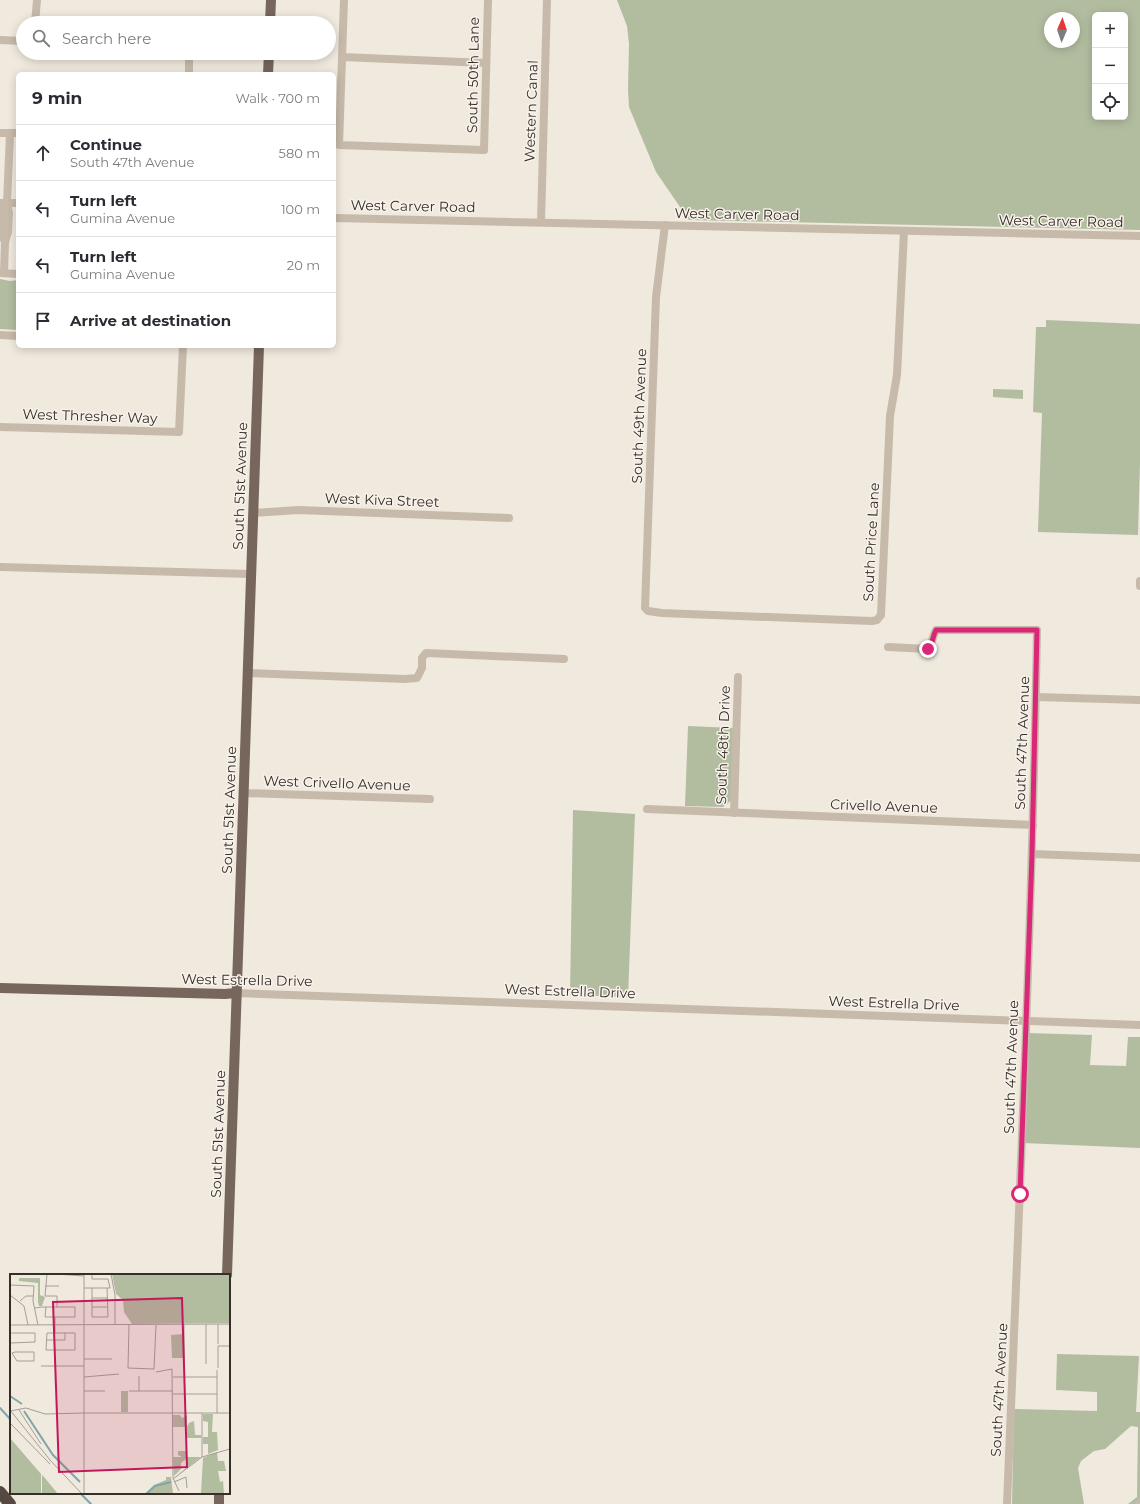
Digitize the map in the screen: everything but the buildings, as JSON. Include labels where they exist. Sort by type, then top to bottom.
[{"type":"highway","points":[[0,1492],[10,1504]]},
{"type":"main road","points":[[270,16],[271,0]]},
{"type":"main road","points":[[268,72],[269,60]]},
{"type":"main road","name":"South 51st Avenue","points":[[227,1274],[259,348]]},
{"type":"main road","name":"West Estrella Drive","points":[[0,988],[225,994],[236,993]]},
{"type":"street","points":[[36,16],[37,0]]},
{"type":"street","points":[[344,0],[342,57],[486,63]]},
{"type":"street","name":"South 50th Lane","points":[[342,57],[339,145],[484,150],[488,0]]},
{"type":"street","name":"Western Canal","points":[[541,222],[547,0]]},
{"type":"street","points":[[0,40],[16,41]]},
{"type":"street","points":[[189,60],[189,72]]},
{"type":"street","points":[[0,133],[14,133],[4,203],[9,213],[8,232],[5,242],[2,273],[16,274]]},
{"type":"street","points":[[4,203],[16,203]]},
{"type":"street","name":"West Carver Road","points":[[336,218],[665,225],[903,236],[1140,236]]},
{"type":"street","name":"South 49th Avenue","points":[[645,608],[656,297],[665,225]]},
{"type":"street","name":"South Price Lane","points":[[645,608],[648,611],[662,613],[872,621],[877,620],[881,615],[890,416],[897,375],[903,236]]},
{"type":"street","points":[[0,335],[16,336]]},
{"type":"street","name":"West Thresher Way","points":[[0,427],[179,432],[183,348]]},
{"type":"street","name":"West Kiva Street","points":[[253,513],[298,510],[509,518]]},
{"type":"street","points":[[0,567],[251,574]]},
{"type":"street","points":[[1140,581],[1140,586]]},
{"type":"street","name":"South 47th Avenue","points":[[888,648],[928,649],[933,643],[936,630],[1037,630],[1032,854],[1017,1281],[1007,1504]]},
{"type":"street","points":[[248,674],[405,679],[417,678],[422,668],[422,658],[426,653],[564,659]]},
{"type":"street","name":"South 48th Drive","points":[[734,813],[738,677]]},
{"type":"street","points":[[1036,697],[1140,700]]},
{"type":"street","name":"West Crivello Avenue","points":[[243,793],[430,799]]},
{"type":"street","points":[[647,810],[734,813]]},
{"type":"street","name":"Crivello Avenue","points":[[734,813],[1032,825]]},
{"type":"street","points":[[1032,854],[1140,858]]},
{"type":"street","name":"West Estrella Drive","points":[[236,993],[1140,1025]]},
{"type":"green space","points":[[617,0],[1140,0],[1140,230],[689,220],[656,172],[629,107],[629,44],[627,26]]},
{"type":"green space","points":[[0,279],[10,281],[16,280],[16,330],[0,329]]},
{"type":"green space","points":[[1046,320],[1140,324],[1140,463],[1138,535],[1038,532],[1042,413],[1033,412],[1036,327],[1046,327]]},
{"type":"green space","points":[[993,389],[1023,390],[1023,399],[993,397]]},
{"type":"green space","points":[[688,726],[734,728],[732,800],[723,807],[685,806]]},
{"type":"green space","points":[[573,810],[635,814],[628,997],[570,995]]},
{"type":"green space","points":[[1028,1033],[1092,1035],[1090,1065],[1126,1066],[1128,1037],[1140,1037],[1140,1148],[1023,1143]]},
{"type":"green space","points":[[1057,1354],[1139,1356],[1136,1412],[1140,1412],[1140,1501],[1136,1504],[1128,1504],[1137,1497],[1138,1427],[1131,1426],[1105,1449],[1094,1451],[1081,1461],[1078,1468],[1084,1504],[1012,1504],[1014,1409],[1097,1411],[1097,1392],[1056,1390]]},
{"type":"waterway","points":[[0,1408],[10,1419]]},
{"type":"waterway","points":[[81,1494],[91,1504]]},
{"type":"route","points":[[928,649],[933,643],[936,630],[1037,630],[1032,854],[1020,1194]]}]
